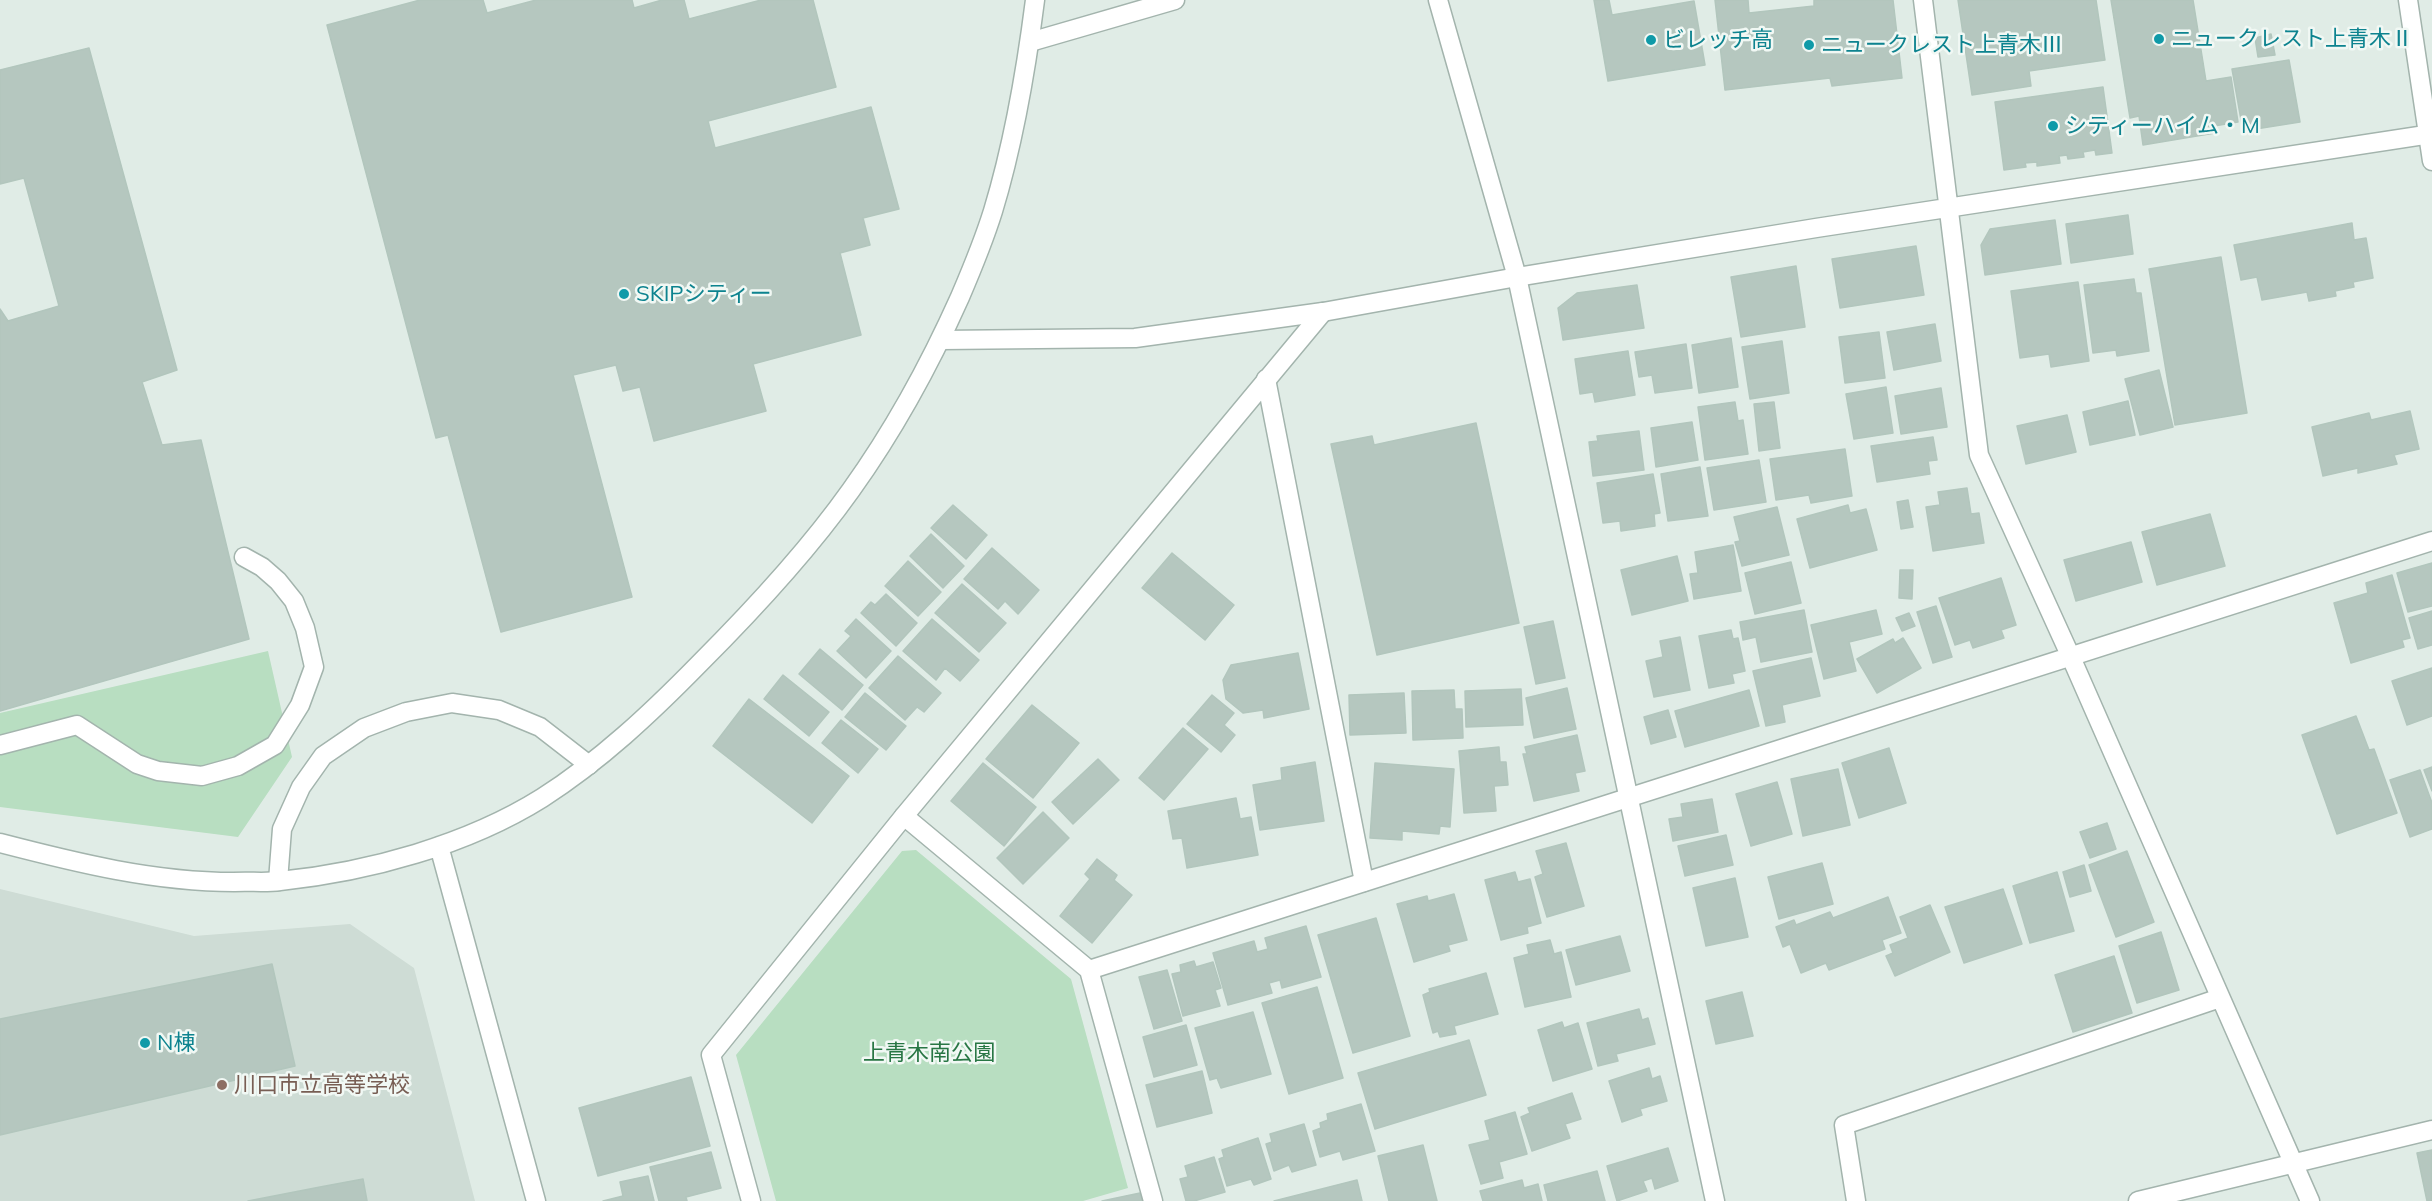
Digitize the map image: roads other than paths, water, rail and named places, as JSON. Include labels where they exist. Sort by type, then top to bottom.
[{"type":"street","points":[[0,843],[81,864],[143,876],[212,882],[278,881],[359,868],[439,846],[486,827],[540,799],[589,765],[652,711],[722,641],[793,563],[850,491],[894,424],[941,340],[973,267],[993,213],[1014,132],[1035,0]]},
{"type":"street","points":[[1029,42],[1175,0]]},
{"type":"street","points":[[1439,0],[1517,277],[1715,1201]]},
{"type":"street","points":[[1923,0],[1979,455],[2070,655],[2310,1201]]},
{"type":"street","points":[[2408,0],[2430,134],[2432,161]]},
{"type":"street","points":[[941,340],[1135,338],[1323,312],[1517,277],[1950,207],[2430,134]]},
{"type":"street","points":[[751,1201],[711,1055],[904,816],[1323,312]]},
{"type":"street","points":[[1266,380],[1364,882]]},
{"type":"street","points":[[1089,970],[2432,541]]},
{"type":"street","points":[[0,745],[77,725],[137,764],[158,771],[202,776],[238,766],[275,745],[300,705],[314,667],[305,628],[294,601],[262,567],[244,557]]},
{"type":"street","points":[[278,881],[282,829],[301,787],[323,756],[363,728],[406,712],[452,703],[499,711],[540,727],[589,765]]},
{"type":"street","points":[[904,816],[1089,970],[1153,1201]]},
{"type":"street","points":[[439,846],[536,1201]]},
{"type":"street","points":[[1856,1201],[1844,1125],[2220,998]]},
{"type":"street","points":[[2138,1201],[2432,1130]]},
{"type":"place","name":"ニュークレスト上青木Ⅱ","points":[[2159,39]]},
{"type":"place","name":"ビレッチ高","points":[[1651,40]]},
{"type":"place","name":"ニュークレスト上青木Ⅲ","points":[[1809,45]]},
{"type":"place","name":"シティーハイム・M","points":[[2053,126]]},
{"type":"place","name":"SKIPシティー","points":[[624,294]]},
{"type":"place","name":"N棟","points":[[145,1043]]},
{"type":"place","name":"川口市立高等学校","points":[[222,1085]]},
{"type":"park label","name":"上青木南公園","points":[[929,1053]]}]
